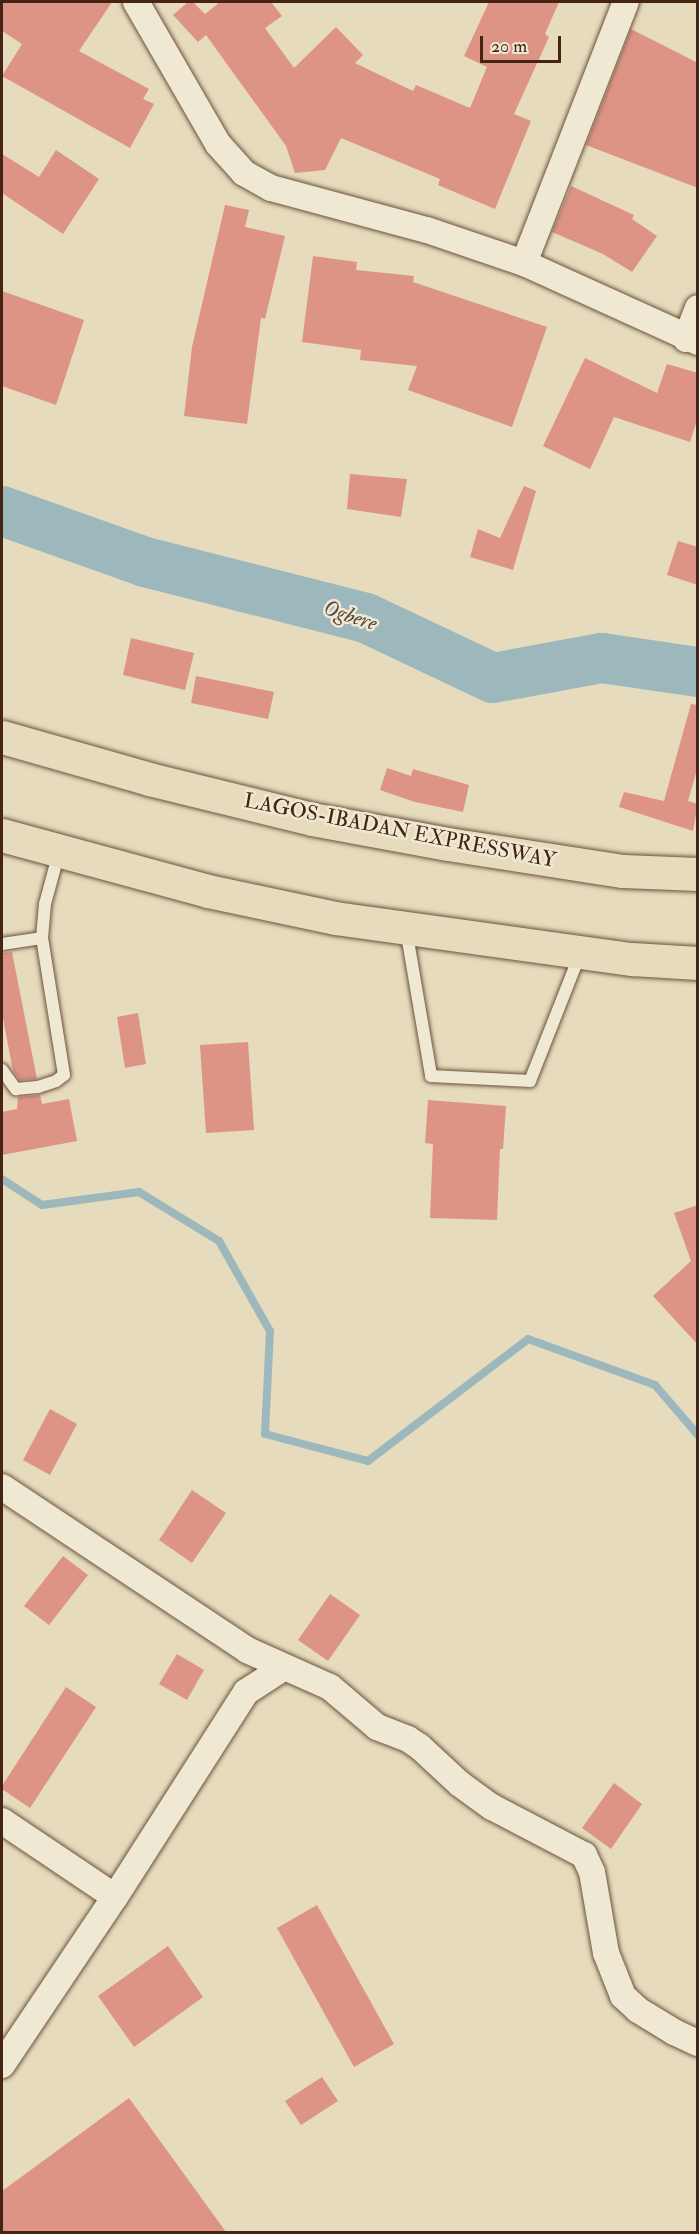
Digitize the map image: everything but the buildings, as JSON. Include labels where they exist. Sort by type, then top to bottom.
[{"type":"highway","name":"LAGOS-IBADAN EXPRESSWAY","points":[[2,737],[149,779],[312,819],[448,844],[623,871],[698,874]]},
{"type":"highway","points":[[2,835],[208,891],[335,918],[632,959],[698,963]]},
{"type":"street","points":[[136,2],[218,144],[244,173],[271,188],[427,230],[524,263],[692,340],[698,308]]},
{"type":"street","points":[[524,263],[626,2]]},
{"type":"street","points":[[2,1487],[247,1650],[330,1688],[377,1727],[408,1739],[420,1747],[460,1784],[492,1807],[584,1855],[592,1872],[606,1953],[623,1996],[638,2010],[674,2032],[698,2043]]},
{"type":"street","points":[[246,1692],[247,1650]]},
{"type":"street","points":[[2,2065],[115,1898],[246,1692],[283,1668]]},
{"type":"street","points":[[2,1821],[115,1898]]},
{"type":"lane","points":[[2,1070],[16,1089],[26,1089],[56,1081],[64,1075],[42,938],[45,904],[59,851]]},
{"type":"lane","points":[[406,928],[431,1076],[530,1081],[581,952]]},
{"type":"lane","points":[[2,944],[42,938]]},
{"type":"waterway","name":"Ogbere","points":[[2,511],[145,562],[366,618],[493,678],[602,658],[698,672]]},
{"type":"waterway","points":[[2,1179],[42,1205],[139,1192],[219,1241],[270,1331],[265,1434],[368,1461],[528,1339],[655,1385],[698,1435]]}]
